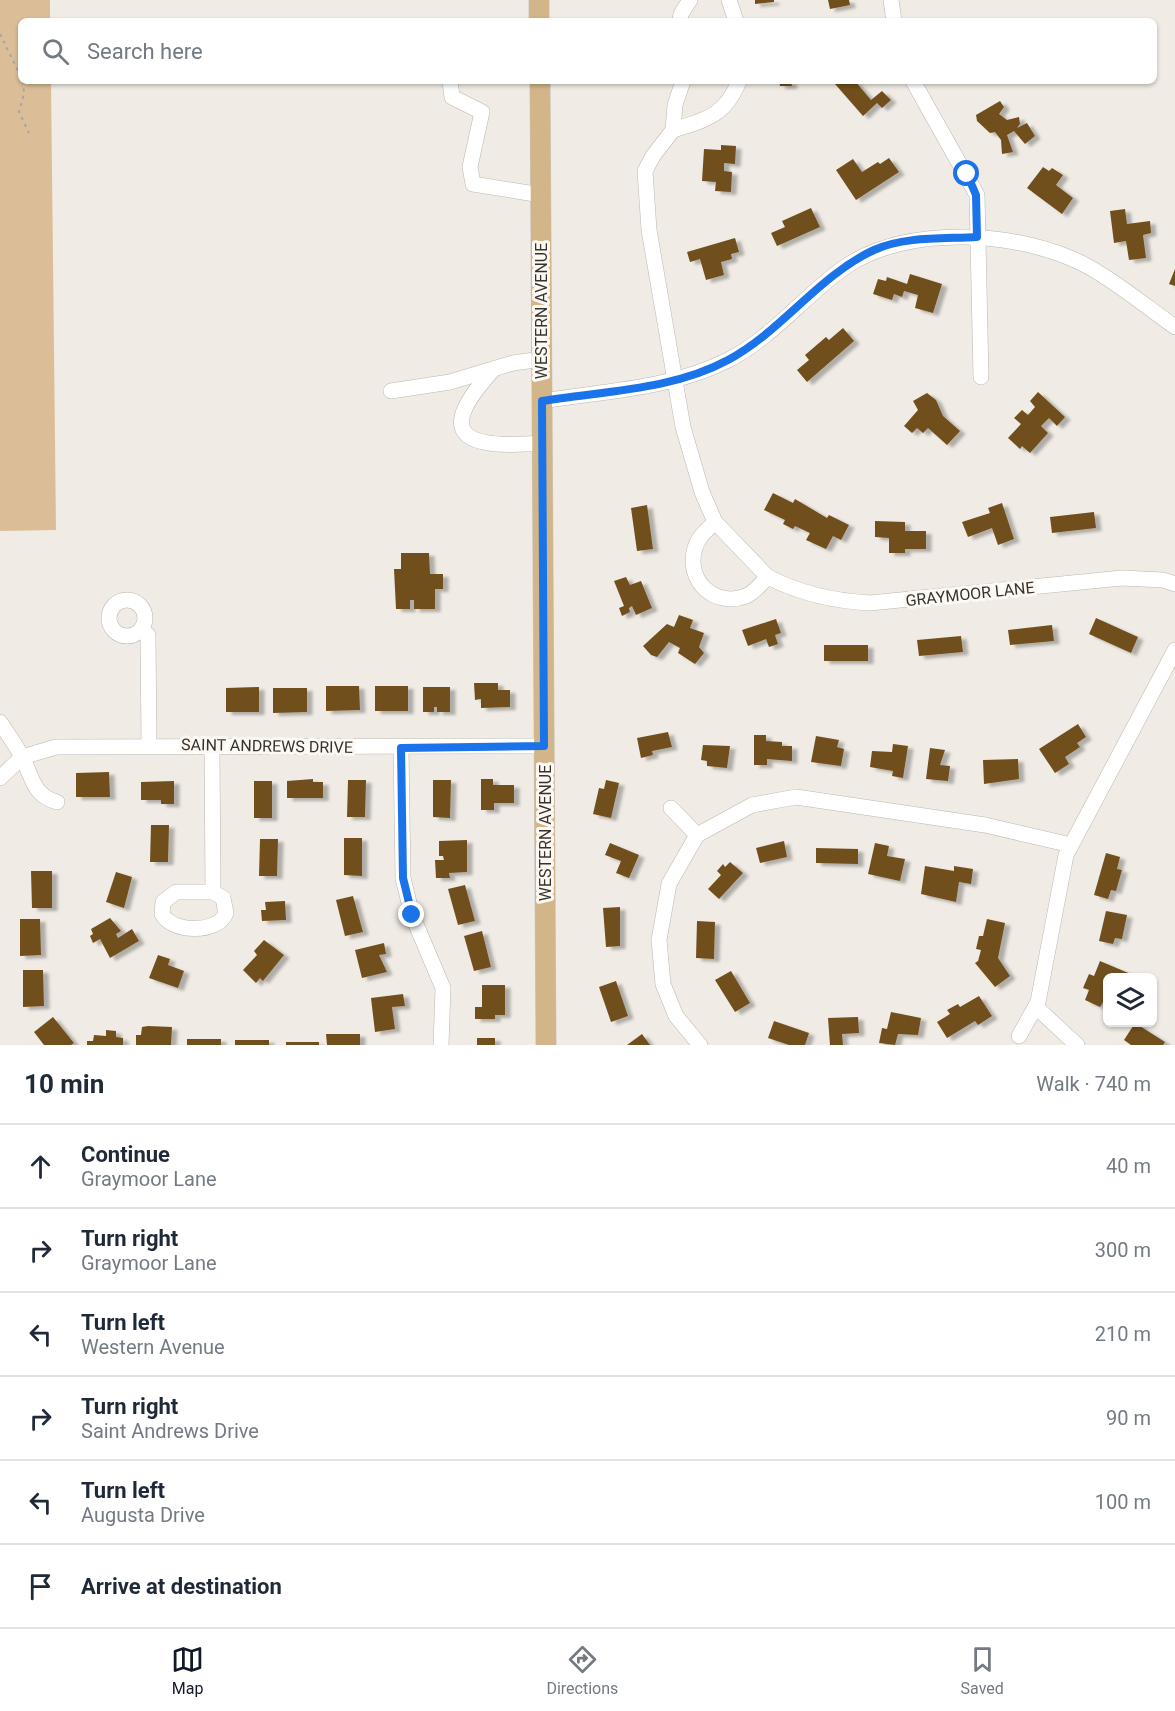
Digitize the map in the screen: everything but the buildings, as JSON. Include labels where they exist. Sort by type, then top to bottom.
[{"type":"main road","points":[[539,0],[539,18]]},
{"type":"main road","name":"WESTERN AVENUE","points":[[540,84],[546,1045]]},
{"type":"street","points":[[680,18],[690,0]]},
{"type":"street","points":[[729,0],[735,18]]},
{"type":"street","points":[[891,0],[894,18]]},
{"type":"street","points":[[450,84],[452,97],[482,112],[470,167],[473,183],[541,195]]},
{"type":"street","name":"GRAYMOOR LANE","points":[[682,84],[675,105],[673,130],[645,171],[644,189],[649,230],[691,459],[715,522],[768,577],[791,588],[836,601],[870,603],[1122,578],[1163,580],[1175,584]]},
{"type":"street","points":[[673,130],[711,118],[733,98],[738,84]]},
{"type":"street","points":[[915,84],[976,195],[981,377]]},
{"type":"street","points":[[542,401],[676,381],[729,360],[764,335],[845,267],[875,249],[914,240],[977,237],[1042,247],[1089,267],[1175,327]]},
{"type":"street","points":[[391,391],[450,382],[494,369],[542,359]]},
{"type":"street","points":[[494,369],[462,411],[462,430],[466,436],[480,441],[520,445],[542,443]]},
{"type":"street","points":[[715,522],[695,546],[693,560],[697,582],[711,596],[730,599],[749,595],[768,577]]},
{"type":"street","points":[[141,630],[148,635],[149,745]]},
{"type":"street","points":[[1020,1042],[1036,1007],[1066,855],[1175,650]]},
{"type":"street","points":[[0,723],[22,757],[37,790],[46,799],[57,802]]},
{"type":"street","name":"SAINT ANDREWS DRIVE","points":[[0,778],[22,757],[56,747],[149,745],[401,748],[544,746]]},
{"type":"street","points":[[212,747],[213,892]]},
{"type":"street","points":[[401,748],[403,878],[412,915],[443,988],[441,1045]]},
{"type":"street","points":[[700,1045],[676,1016],[663,984],[659,940],[669,884],[697,835],[752,806],[796,797],[985,825],[1071,845]]},
{"type":"street","points":[[671,808],[697,835]]},
{"type":"street","points":[[1036,1007],[1077,1045]]},
{"type":"path","points":[[0,34],[18,71]]},
{"type":"path","points":[[22,84],[24,94],[19,112],[29,132]]},
{"type":"shaded area","points":[[0,0],[50,0],[50,18],[18,18],[18,84],[51,84],[56,530],[0,531]]},
{"type":"route","points":[[412,915],[403,878],[401,748],[544,746],[542,401],[676,381],[729,360],[764,335],[845,267],[875,249],[914,240],[977,237],[976,195],[967,174]]}]
